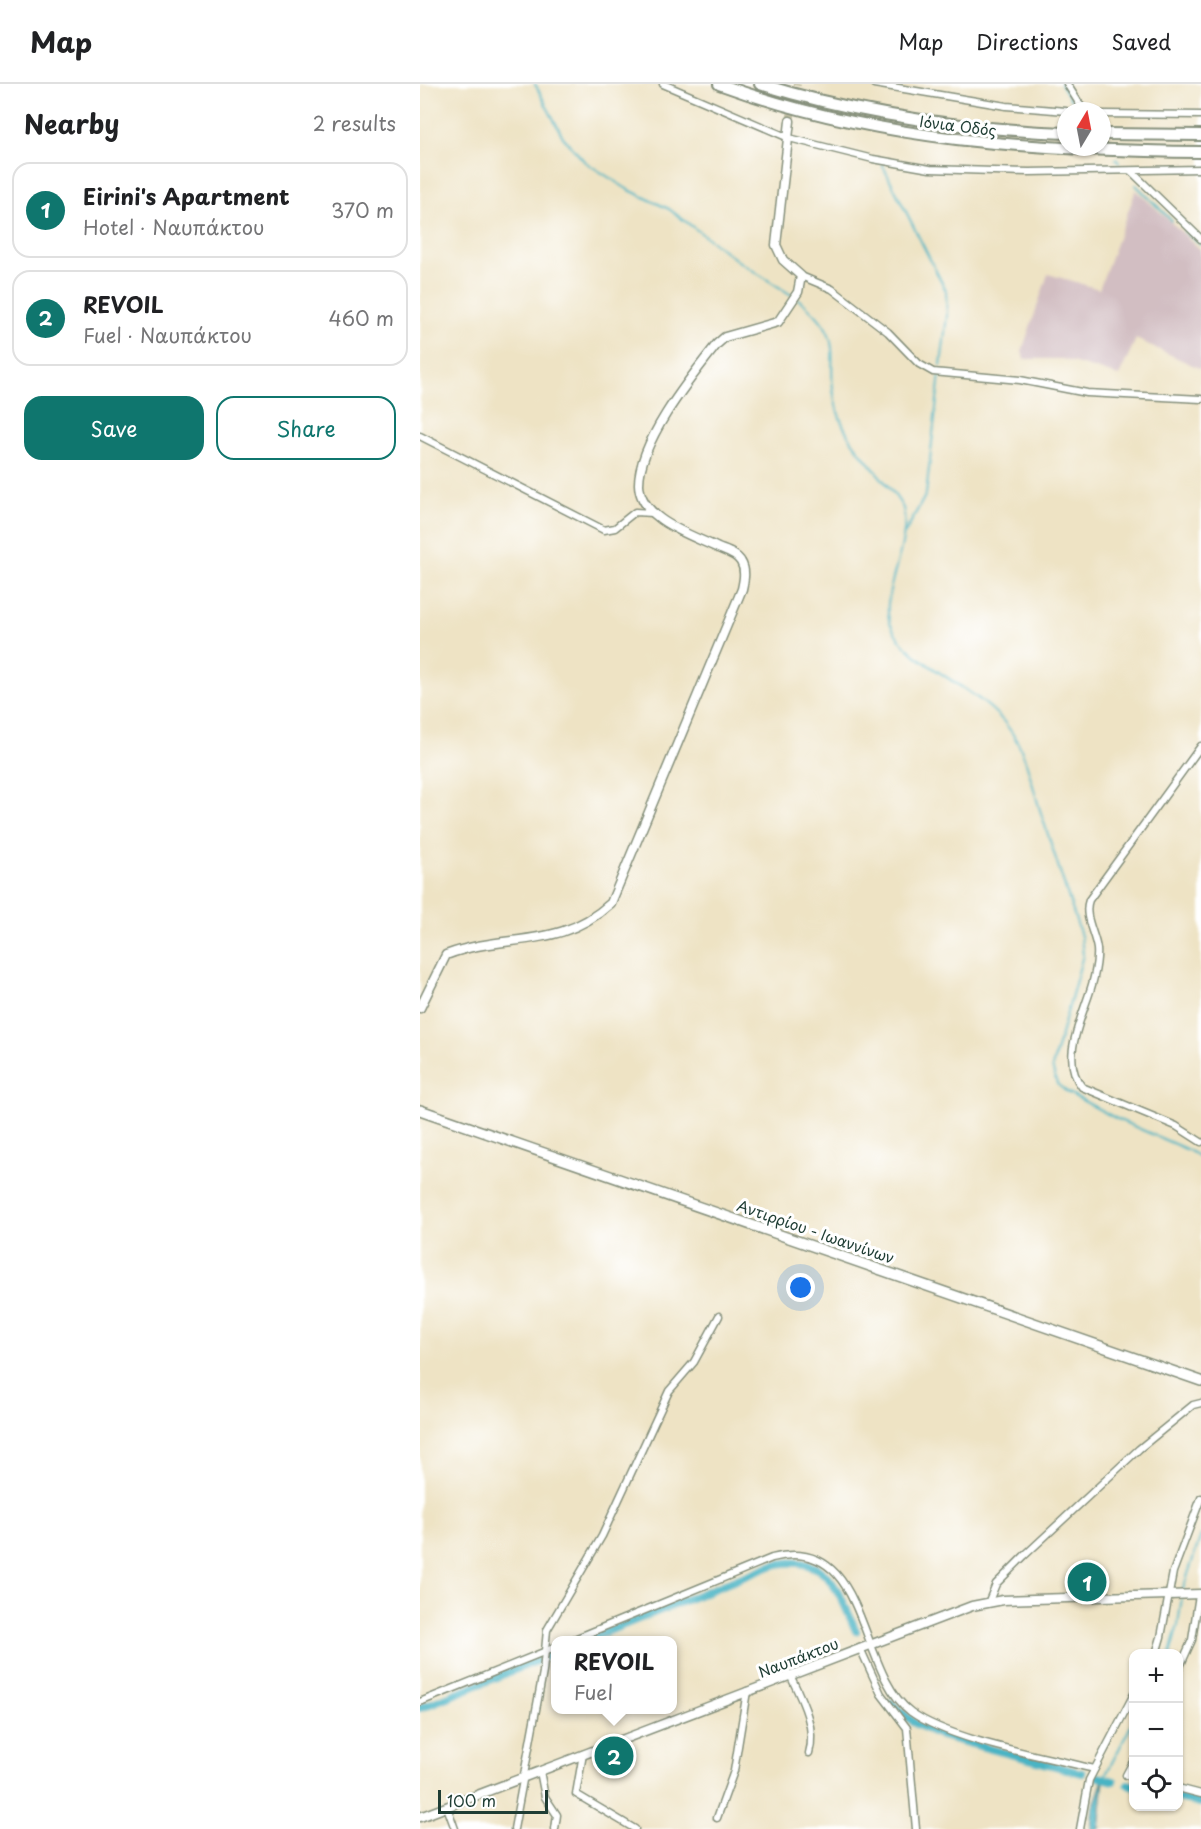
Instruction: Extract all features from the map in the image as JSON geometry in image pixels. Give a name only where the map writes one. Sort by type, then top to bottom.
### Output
[{"type":"highway","name":"Ιόνια Οδός","points":[[718,84],[802,111],[954,140],[1041,148],[1201,152]]},
{"type":"highway","name":"Ιόνια Οδός","points":[[760,84],[848,107],[932,123],[1057,132]]},
{"type":"highway","points":[[1111,134],[1201,135]]},
{"type":"main road","name":"Αντιρρίου - Ιωαννίνων","points":[[420,1110],[1201,1381]]},
{"type":"street","points":[[663,84],[789,138],[873,159],[930,169],[970,172],[1201,169]]},
{"type":"street","points":[[874,84],[1006,106],[1057,110]]},
{"type":"street","points":[[1066,84],[1078,102]]},
{"type":"street","points":[[1111,114],[1201,116]]},
{"type":"street","points":[[790,121],[776,245],[783,260],[801,276],[832,290],[888,332],[919,364],[933,372],[1020,380],[1088,393],[1201,399]]},
{"type":"street","points":[[1131,171],[1201,239]]},
{"type":"street","points":[[420,1008],[446,955],[570,931],[591,920],[611,903],[740,596],[744,579],[744,569],[736,556],[675,527],[653,513],[640,489],[640,478],[647,452],[672,408],[722,339],[778,322],[798,292],[801,276]]},
{"type":"street","points":[[420,436],[604,530],[615,528],[635,512],[653,513]]},
{"type":"street","points":[[1201,746],[1089,900],[1087,913],[1095,939],[1097,960],[1074,1045],[1071,1069],[1082,1087],[1176,1126],[1201,1142]]},
{"type":"street","points":[[514,1829],[548,1630],[608,1526],[669,1391],[694,1362],[719,1316]]},
{"type":"street","points":[[989,1601],[996,1584],[1024,1556],[1139,1449],[1193,1405],[1201,1402]]},
{"type":"street","points":[[1157,1649],[1180,1550],[1201,1498]]},
{"type":"street","points":[[584,1636],[772,1558],[786,1555],[820,1561],[838,1573],[847,1586],[895,1696],[914,1713],[934,1726],[1094,1769]]},
{"type":"street","points":[[1183,1661],[1192,1640],[1200,1594]]},
{"type":"street","name":"Ναυπάκτου","points":[[420,1817],[871,1643],[989,1601],[1200,1594]]},
{"type":"street","points":[[860,1648],[881,1694],[907,1728],[916,1829]]},
{"type":"street","points":[[420,1702],[551,1649]]},
{"type":"street","points":[[790,1675],[810,1729],[812,1742],[809,1753]]},
{"type":"street","points":[[717,1818],[734,1771],[747,1691]]},
{"type":"street","points":[[1080,1829],[1085,1795],[1094,1769],[1129,1703]]},
{"type":"street","points":[[583,1754],[576,1794],[635,1829]]},
{"type":"street","points":[[540,1771],[545,1797],[556,1813],[555,1829]]},
{"type":"street","points":[[1183,1789],[1201,1794]]},
{"type":"street","points":[[447,1807],[455,1829]]},
{"type":"shaded area","points":[[1136,190],[1201,250],[1201,369],[1136,339],[1119,376],[1062,359],[1024,359],[1022,351],[1048,274],[1099,289]]},
{"type":"water","points":[[1104,1778],[1099,1829],[1091,1829],[1093,1808]]},
{"type":"waterway","points":[[535,84],[563,137],[585,162],[627,189],[669,209],[738,261],[793,296]]},
{"type":"waterway","points":[[1061,84],[1071,100]]},
{"type":"waterway","points":[[1116,159],[1119,163]]},
{"type":"waterway","points":[[882,164],[946,291],[947,316],[941,365]]},
{"type":"waterway","points":[[1136,185],[1172,221]]},
{"type":"waterway","points":[[1184,231],[1201,245]]},
{"type":"waterway","points":[[798,299],[815,313],[825,326],[830,338],[833,391],[842,424],[903,508],[905,522],[903,537],[889,598],[890,623],[899,639],[912,652],[997,714],[1016,739],[1027,767],[1081,936],[1083,955],[1052,1067],[1057,1084],[1067,1092],[1117,1119],[1201,1158]]},
{"type":"waterway","points":[[905,533],[926,494],[940,374]]},
{"type":"waterway","points":[[1182,1592],[1201,1535]]},
{"type":"waterway","points":[[596,1636],[770,1566],[789,1563],[805,1564],[817,1569],[827,1577],[843,1601],[856,1631]]},
{"type":"waterway","points":[[1171,1649],[1182,1597]]},
{"type":"waterway","points":[[545,1657],[551,1654]]},
{"type":"waterway","points":[[420,1708],[536,1661]]},
{"type":"waterway","points":[[891,1703],[916,1724],[941,1736],[1082,1773]]},
{"type":"waterway","points":[[1104,1778],[1129,1730]]},
{"type":"waterway","points":[[1095,1776],[1114,1781]]},
{"type":"waterway","points":[[1183,1799],[1201,1803]]},
{"type":"tunnel","points":[[790,121],[797,84]]},
{"type":"place","name":"Eirini's Apartment","points":[[1087,1582]]},
{"type":"place","name":"REVOIL","points":[[614,1756]]}]
